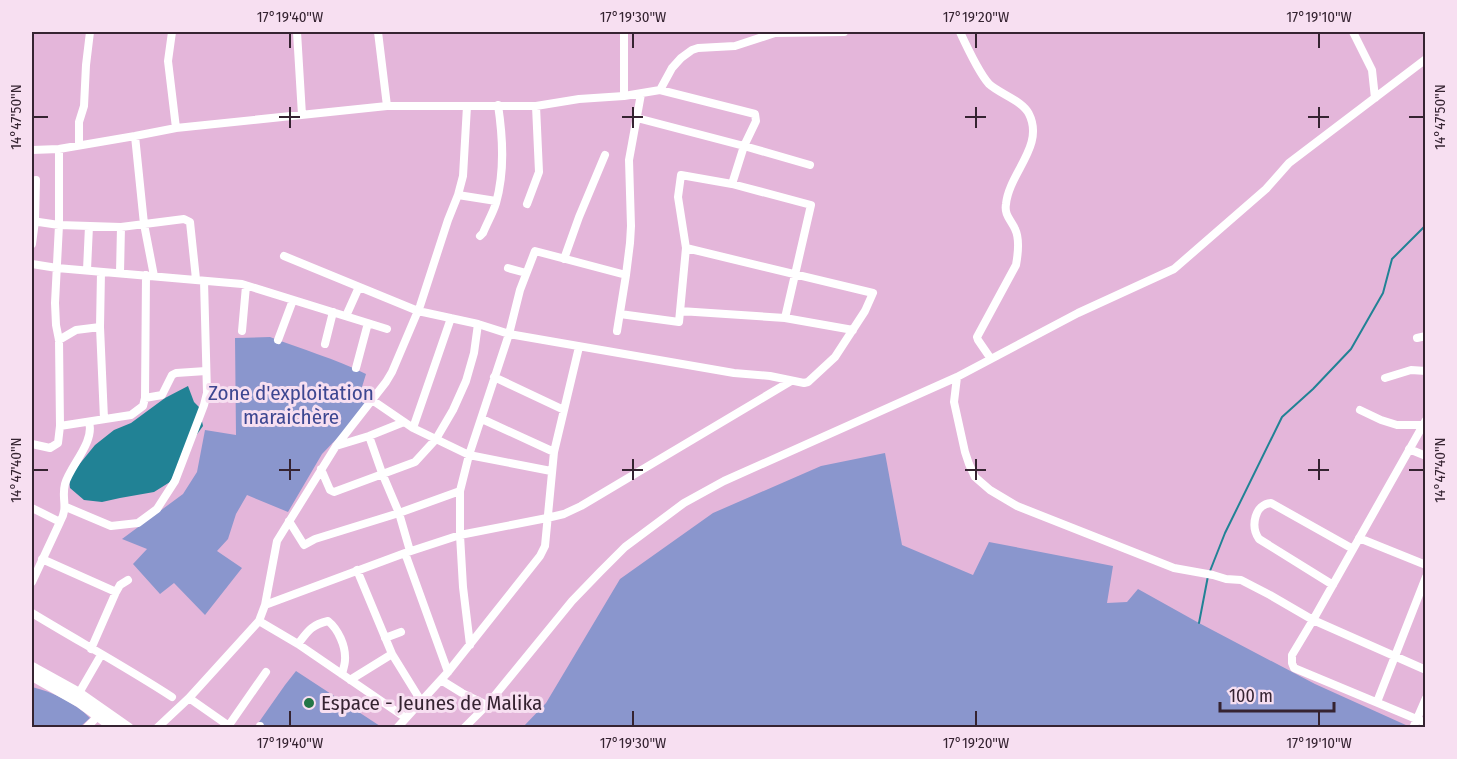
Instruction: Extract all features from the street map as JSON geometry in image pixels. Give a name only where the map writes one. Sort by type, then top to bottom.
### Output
[{"type":"main road","points":[[32,667],[79,693],[129,728]]},
{"type":"main road","points":[[32,676],[80,703],[114,728]]},
{"type":"street","points":[[79,145],[79,122],[84,106],[90,32]]},
{"type":"street","points":[[172,32],[168,61],[176,128]]},
{"type":"street","points":[[297,32],[302,115]]},
{"type":"street","points":[[378,32],[387,106]]},
{"type":"street","points":[[624,32],[624,96]]},
{"type":"street","points":[[660,90],[681,58],[698,48],[735,46],[775,33],[844,32]]},
{"type":"street","points":[[960,32],[987,82],[1027,110],[1032,123],[1032,140],[1026,158],[1005,203],[1006,214],[1017,231],[1016,265],[977,337],[991,359]]},
{"type":"street","points":[[1353,32],[1372,70],[1375,98]]},
{"type":"street","points":[[464,728],[486,705],[572,601],[600,572],[625,547],[684,503],[724,481],[957,377],[1078,313],[1174,269],[1266,189],[1289,163],[1425,59]]},
{"type":"street","points":[[32,150],[79,145],[176,128],[387,106],[536,106],[660,90],[755,114],[756,121],[744,146],[732,184]]},
{"type":"street","points":[[617,331],[631,226],[629,160],[641,94]]},
{"type":"street","points":[[480,236],[496,201],[503,151],[498,105]]},
{"type":"street","points":[[157,728],[189,698],[259,621],[265,605],[277,541],[336,446],[392,372],[418,311],[458,195],[463,176],[468,106]]},
{"type":"street","points":[[527,204],[539,171],[536,106]]},
{"type":"street","points":[[636,118],[810,165]]},
{"type":"street","points":[[60,426],[131,415],[143,406],[150,275],[135,136]]},
{"type":"street","points":[[32,444],[50,448],[58,443],[60,426],[59,340],[55,303],[59,225],[59,148]]},
{"type":"street","points":[[564,259],[605,155]]},
{"type":"street","points":[[620,314],[679,322],[686,248],[678,197],[681,175],[732,184],[811,204],[785,318]]},
{"type":"street","points":[[32,244],[36,180]]},
{"type":"street","points":[[458,195],[496,201]]},
{"type":"street","points":[[33,221],[59,225],[121,227],[184,219],[190,222],[200,280],[207,393],[175,481],[157,509],[138,523],[111,526],[66,507]]},
{"type":"street","points":[[87,270],[89,226]]},
{"type":"street","points":[[120,273],[121,227]]},
{"type":"street","points":[[284,256],[418,311],[478,324],[509,334],[791,381],[808,382],[835,357],[865,311],[873,293],[686,248]]},
{"type":"street","points":[[470,645],[463,587],[460,491],[469,455],[535,251],[626,275]]},
{"type":"street","points":[[32,264],[242,284],[387,329]]},
{"type":"street","points":[[508,268],[526,273]]},
{"type":"street","points":[[101,272],[100,327],[104,419]]},
{"type":"street","points":[[242,331],[246,286]]},
{"type":"street","points":[[346,316],[359,287]]},
{"type":"street","points":[[278,340],[293,300]]},
{"type":"street","points":[[680,311],[785,318],[853,330]]},
{"type":"street","points":[[325,344],[333,312]]},
{"type":"street","points":[[412,428],[451,318]]},
{"type":"street","points":[[356,368],[369,323]]},
{"type":"street","points":[[321,469],[330,490],[334,492],[415,462],[436,439],[453,410],[466,381],[478,324]]},
{"type":"street","points":[[59,340],[76,330],[100,327]]},
{"type":"street","points":[[397,728],[470,645],[540,556],[545,546],[554,452],[579,347]]},
{"type":"street","points":[[1385,378],[1411,370],[1425,371]]},
{"type":"street","points":[[145,398],[162,395],[172,375],[176,373],[206,372]]},
{"type":"street","points":[[494,377],[564,410]]},
{"type":"street","points":[[957,377],[954,402],[965,452],[975,477],[990,490],[1017,506],[1174,568],[1241,580],[1313,620],[1425,670]]},
{"type":"street","points":[[265,605],[407,552],[460,535],[564,514],[791,381]]},
{"type":"street","points":[[372,400],[412,428],[469,455],[551,471]]},
{"type":"street","points":[[1360,410],[1397,425],[1424,423]]},
{"type":"street","points":[[482,419],[554,452]]},
{"type":"street","points":[[32,582],[65,514],[66,507],[63,499],[65,484],[87,441],[89,422]]},
{"type":"street","points":[[336,446],[404,422]]},
{"type":"street","points":[[1424,423],[1292,655],[1292,663],[1294,668],[1377,702],[1419,723],[1425,698]]},
{"type":"street","points":[[369,436],[399,513],[407,552],[448,672]]},
{"type":"street","points":[[1409,449],[1425,456]]},
{"type":"street","points":[[289,521],[304,545],[324,536],[460,491]]},
{"type":"street","points":[[1333,585],[1259,539],[1255,529],[1255,518],[1260,507],[1271,503],[1353,549]]},
{"type":"street","points":[[32,508],[60,522]]},
{"type":"street","points":[[1359,538],[1425,565]]},
{"type":"street","points":[[42,559],[116,591]]},
{"type":"street","points":[[357,570],[392,654],[421,701]]},
{"type":"street","points":[[1377,702],[1425,577]]},
{"type":"street","points":[[91,649],[116,591],[128,580]]},
{"type":"street","points":[[32,613],[172,697]]},
{"type":"street","points":[[259,621],[298,644],[406,718]]},
{"type":"street","points":[[298,644],[310,628],[328,621],[334,626],[342,643],[345,659],[342,674]]},
{"type":"street","points":[[385,638],[401,632]]},
{"type":"street","points":[[350,680],[392,654]]},
{"type":"street","points":[[79,693],[101,655]]},
{"type":"street","points":[[189,698],[228,727],[266,672]]},
{"type":"street","points":[[441,680],[486,705]]},
{"type":"street","points":[[86,728],[98,716]]},
{"type":"green space","name":"Zone d'exploitation maraichère","points":[[270,337],[366,374],[362,387],[375,395],[322,454],[288,512],[247,495],[236,514],[228,539],[217,551],[242,568],[205,615],[174,583],[160,594],[133,564],[147,549],[122,539],[183,494],[197,472],[205,430],[236,435],[235,338]]},
{"type":"green space","points":[[885,453],[902,545],[973,575],[989,542],[1113,566],[1107,603],[1127,602],[1138,589],[1315,684],[1408,727],[523,727],[546,703],[620,579],[713,513],[821,466]]},
{"type":"green space","name":"Espace - Jeunes de Malika","points":[[296,671],[380,726],[379,728],[265,728],[259,722]]},
{"type":"green space","points":[[32,687],[63,699],[90,718],[80,727],[32,727]]},
{"type":"shaded area","points":[[188,386],[194,402],[199,407],[203,426],[190,444],[170,482],[154,492],[102,502],[84,500],[70,488],[69,477],[95,445],[114,430],[131,423],[165,398]]},
{"type":"waterway","points":[[1210,571],[1225,533],[1282,417],[1313,389],[1351,349],[1383,293],[1392,259],[1426,225]]},
{"type":"waterway","points":[[1199,623],[1208,576]]},
{"type":"place","name":"Espace - Jeunes de Malika","points":[[309,703]]}]
